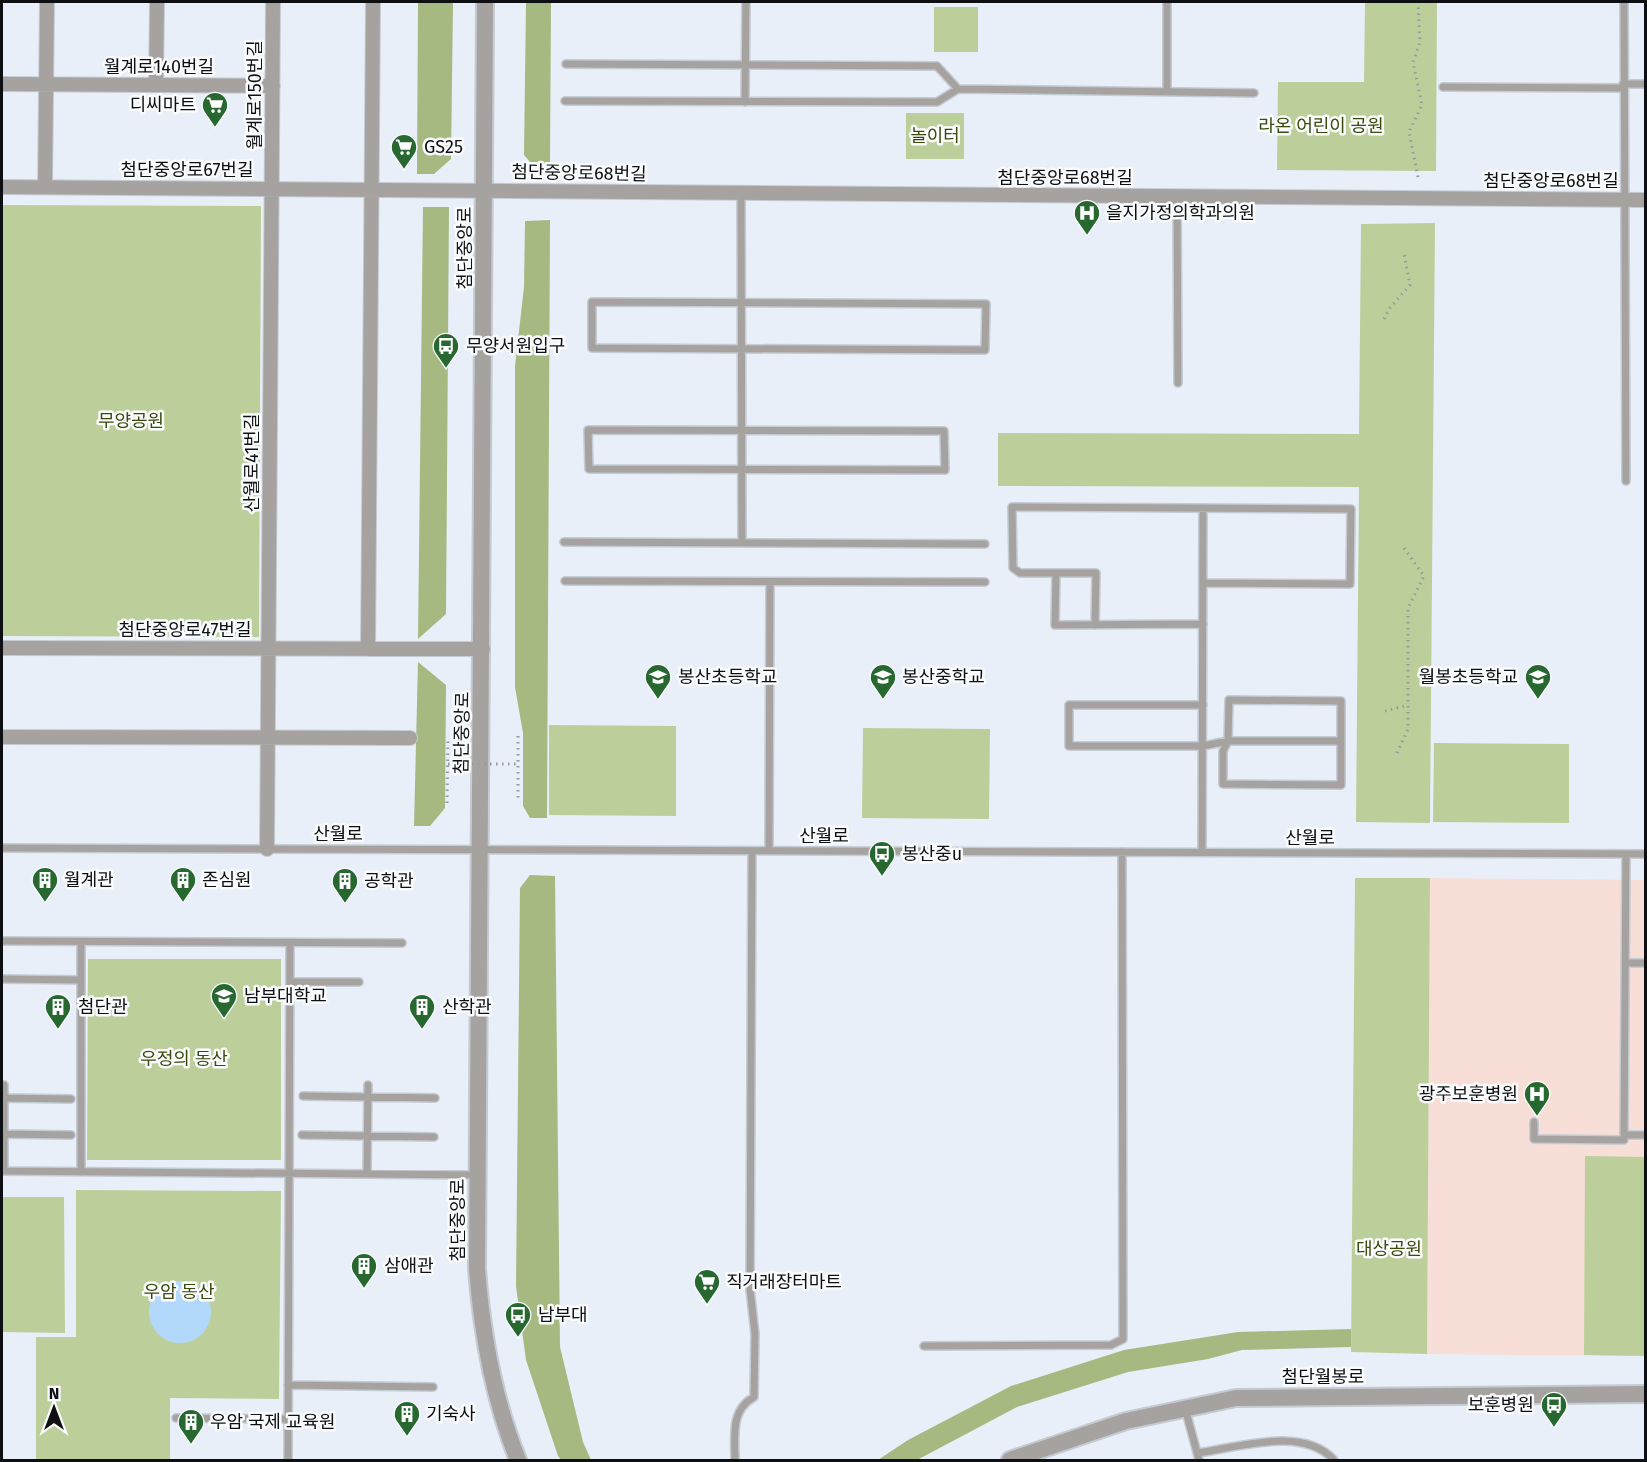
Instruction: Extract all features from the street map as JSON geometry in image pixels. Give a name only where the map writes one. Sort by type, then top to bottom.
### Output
[{"type":"street","points":[[45,187],[46,2]]},
{"type":"street","points":[[156,85],[157,2]]},
{"type":"street","name":"월계로150번길","points":[[272,188],[273,2]]},
{"type":"street","points":[[368,649],[373,2]]},
{"type":"street","name":"첨단중앙로","points":[[485,2],[483,649],[477,1269],[481,1318],[491,1376],[518,1461]]},
{"type":"street","name":"월계로140번길","points":[[2,84],[273,86]]},
{"type":"street","name":"첨단중앙로67번길","points":[[2,187],[484,190]]},
{"type":"street","name":"산월로41번길","points":[[267,849],[272,188]]},
{"type":"street","name":"첨단중앙로68번길","points":[[484,190],[1646,200]]},
{"type":"street","name":"첨단중앙로47번길","points":[[2,648],[483,649]]},
{"type":"street","points":[[2,737],[410,738]]},
{"type":"street","name":"첨단월봉로","points":[[1010,1461],[1125,1420],[1236,1398],[1646,1394]]},
{"type":"lane","points":[[745,102],[746,2]]},
{"type":"lane","points":[[1167,2],[1167,91]]},
{"type":"lane","points":[[1624,2],[1622,200],[1626,481]]},
{"type":"lane","points":[[566,64],[937,66],[958,89]]},
{"type":"lane","points":[[1443,87],[1646,84]]},
{"type":"lane","points":[[565,101],[937,102],[958,89],[1254,93]]},
{"type":"lane","points":[[741,193],[742,543]]},
{"type":"lane","points":[[1177,196],[1178,383]]},
{"type":"lane","points":[[592,302],[741,303],[986,304],[985,350],[592,348],[592,302]]},
{"type":"lane","points":[[588,430],[741,430],[944,431],[945,470],[589,469],[588,430]]},
{"type":"lane","points":[[1095,625],[1096,573],[1020,573],[1013,568],[1012,507],[1351,509],[1350,584],[1203,583]]},
{"type":"lane","points":[[1202,852],[1203,508]]},
{"type":"lane","points":[[564,542],[985,544]]},
{"type":"lane","points":[[1056,573],[1054,625],[1203,624]]},
{"type":"lane","points":[[565,581],[985,582]]},
{"type":"lane","points":[[769,851],[770,582]]},
{"type":"lane","points":[[1228,700],[1341,700],[1341,784],[1223,784],[1223,751],[1228,741],[1228,700]]},
{"type":"lane","points":[[1203,705],[1069,705],[1069,746],[1203,746],[1228,741],[1341,741]]},
{"type":"lane","name":"산월로","points":[[2,848],[1646,854]]},
{"type":"lane","points":[[735,1461],[737,1414],[741,1407],[754,1397],[755,1334],[750,1288],[752,851]]},
{"type":"lane","points":[[924,1346],[1111,1345],[1123,1339],[1122,852]]},
{"type":"lane","points":[[1534,1122],[1534,1139],[1624,1140],[1626,854]]},
{"type":"lane","points":[[2,941],[402,943]]},
{"type":"lane","points":[[81,942],[81,1172]]},
{"type":"lane","points":[[288,1461],[290,942]]},
{"type":"lane","points":[[1625,963],[1646,963]]},
{"type":"lane","points":[[2,979],[81,980]]},
{"type":"lane","points":[[290,982],[359,982]]},
{"type":"lane","points":[[367,1174],[368,1084]]},
{"type":"lane","points":[[4,1085],[3,1171],[478,1175]]},
{"type":"lane","points":[[303,1096],[435,1098]]},
{"type":"lane","points":[[3,1098],[71,1099]]},
{"type":"lane","points":[[3,1134],[71,1135]]},
{"type":"lane","points":[[302,1134],[434,1137]]},
{"type":"lane","points":[[1624,1135],[1646,1135]]},
{"type":"lane","points":[[288,1384],[433,1387]]},
{"type":"lane","points":[[1185,1408],[1199,1456],[1282,1440],[1323,1448],[1334,1461]]},
{"type":"lane","points":[[176,1418],[288,1419]]},
{"type":"path","points":[[1418,2],[1420,42],[1413,62],[1422,105],[1409,132],[1418,177]]},
{"type":"path","points":[[1384,319],[1389,309],[1410,285],[1404,254]]},
{"type":"path","points":[[1397,753],[1407,735],[1408,608],[1424,576],[1404,548]]},
{"type":"path","points":[[1385,711],[1408,705]]},
{"type":"path","points":[[518,736],[518,802]]},
{"type":"path","points":[[447,803],[448,737]]},
{"type":"path","points":[[448,764],[518,764]]},
{"type":"shaded area","name":"광주보훈병원","points":[[1430,878],[1645,880],[1645,1356],[1427,1354]]},
{"type":"green space","points":[[418,2],[453,2],[451,159],[434,174],[417,174]]},
{"type":"green space","points":[[526,2],[551,2],[550,163],[530,162],[524,155]]},
{"type":"green space","name":"라온 어린이 공원","points":[[1365,2],[1437,2],[1436,171],[1277,170],[1278,82],[1364,82]]},
{"type":"green space","points":[[934,7],[978,7],[978,52],[934,52]]},
{"type":"green space","name":"놀이터","points":[[906,113],[964,113],[964,159],[906,159]]},
{"type":"green space","name":"무양공원","points":[[2,205],[261,206],[259,637],[2,636]]},
{"type":"green space","points":[[423,207],[449,207],[446,614],[418,639]]},
{"type":"green space","points":[[550,220],[547,818],[530,818],[523,806],[523,733],[515,687],[515,366],[524,287],[525,221]]},
{"type":"green space","points":[[1435,223],[1430,823],[1356,822],[1359,487],[998,486],[998,433],[1359,434],[1361,224]]},
{"type":"green space","points":[[418,662],[446,685],[445,808],[430,826],[414,826]]},
{"type":"green space","points":[[549,725],[676,726],[676,816],[549,815]]},
{"type":"green space","points":[[863,728],[990,729],[989,819],[862,818]]},
{"type":"green space","points":[[1434,743],[1569,744],[1569,823],[1433,822]]},
{"type":"green space","points":[[530,875],[555,876],[560,1347],[583,1442],[591,1460],[561,1460],[558,1456],[526,1360],[516,1286],[520,888]]},
{"type":"green space","name":"대상공원","points":[[1355,878],[1430,878],[1427,1354],[1351,1352]]},
{"type":"green space","name":"우정의 동산","points":[[88,959],[281,959],[281,1160],[87,1160]]},
{"type":"green space","points":[[1585,1156],[1645,1157],[1645,1356],[1584,1355]]},
{"type":"green space","name":"우암 동산","points":[[76,1190],[281,1191],[279,1399],[170,1398],[170,1460],[36,1460],[36,1337],[76,1337]]},
{"type":"green space","points":[[2,1197],[64,1197],[65,1333],[2,1332]]},
{"type":"green space","points":[[1351,1329],[1351,1347],[1242,1350],[1208,1359],[1128,1372],[1017,1407],[917,1460],[878,1460],[908,1440],[1011,1386],[1124,1350],[1238,1332]]},
{"type":"water","points":[[174,1281],[186,1281],[202,1290],[209,1300],[211,1312],[209,1324],[202,1334],[186,1343],[174,1343],[163,1338],[154,1329],[149,1318],[149,1306],[154,1295],[163,1286]]},
{"type":"place","name":"디씨마트","points":[[215,128]]},
{"type":"place","name":"GS25","points":[[404,170]]},
{"type":"place","name":"을지가정의학과의원","points":[[1087,236]]},
{"type":"place","name":"무양서원입구","points":[[446,369]]},
{"type":"place","name":"봉산초등학교","points":[[658,700]]},
{"type":"place","name":"봉산중학교","points":[[883,700]]},
{"type":"place","name":"월봉초등학교","points":[[1538,700]]},
{"type":"place","name":"봉산중u","points":[[882,877]]},
{"type":"place","name":"월계관","points":[[45,903]]},
{"type":"place","name":"존심원","points":[[183,903]]},
{"type":"place","name":"공학관","points":[[345,904]]},
{"type":"place","name":"남부대학교","points":[[224,1019]]},
{"type":"place","name":"첨단관","points":[[58,1030]]},
{"type":"place","name":"산학관","points":[[422,1030]]},
{"type":"place","name":"광주보훈병원","points":[[1537,1117]]},
{"type":"place","name":"삼애관","points":[[364,1289]]},
{"type":"place","name":"직거래장터마트","points":[[707,1305]]},
{"type":"place","name":"남부대","points":[[518,1338]]},
{"type":"place","name":"보훈병원","points":[[1554,1428]]},
{"type":"place","name":"기숙사","points":[[407,1437]]},
{"type":"place","name":"우암 국제 교육원","points":[[191,1445]]}]
